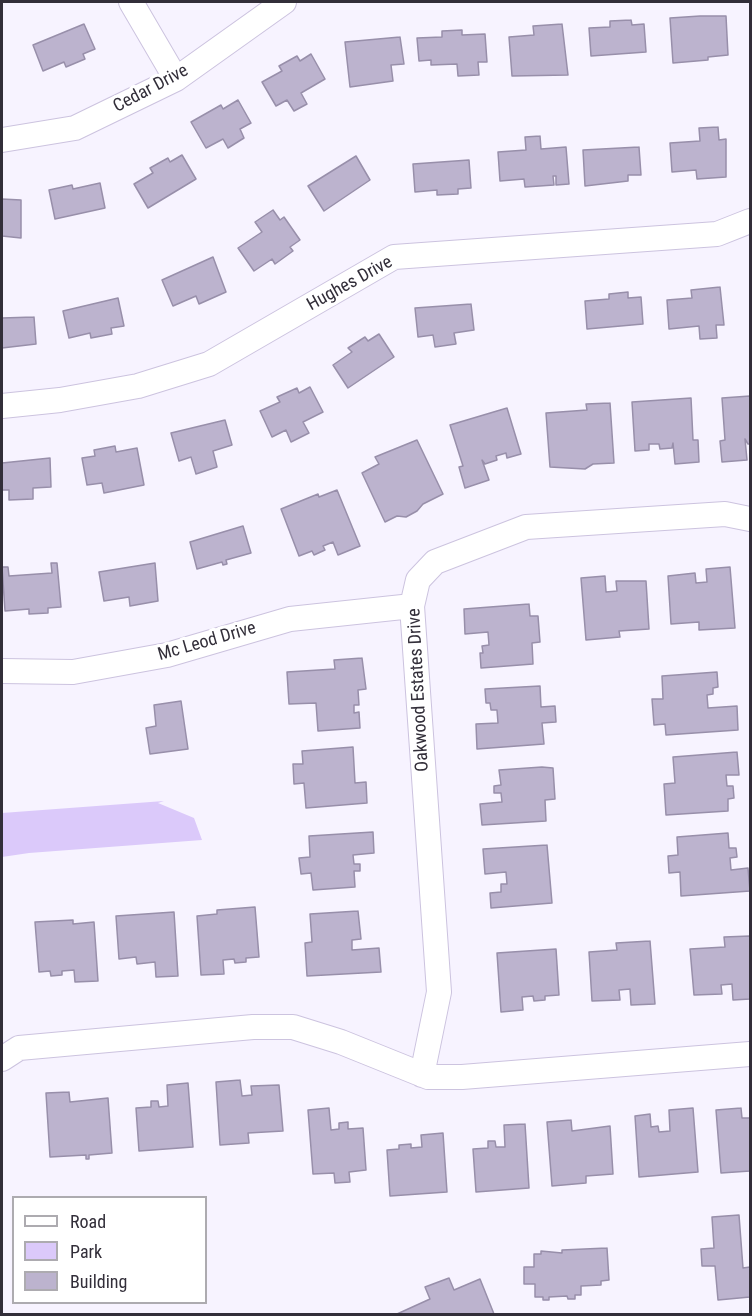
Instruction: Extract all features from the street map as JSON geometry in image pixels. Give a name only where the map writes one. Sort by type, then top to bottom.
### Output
[{"type":"street","points":[[131,2],[176,80]]},
{"type":"street","name":"Cedar Drive","points":[[2,140],[75,128],[176,80],[284,2]]},
{"type":"street","name":"Hughes Drive","points":[[2,406],[60,400],[138,386],[210,364],[394,257],[717,234],[750,221]]},
{"type":"street","name":"Oakwood Estates Drive","points":[[422,1075],[439,992],[412,606],[418,580],[435,562],[526,527],[725,514],[750,519]]},
{"type":"street","name":"Mc Leod Drive","points":[[2,671],[73,672],[167,655],[290,619],[412,606]]},
{"type":"street","points":[[2,1059],[19,1048],[253,1027],[293,1027],[341,1042],[428,1077],[462,1077],[750,1054]]},
{"type":"green space","points":[[164,801],[158,803],[194,818],[202,840],[2,857],[2,813]]},
{"type":"building","points":[[726,16],[728,55],[708,57],[708,60],[673,63],[670,18]]},
{"type":"building","points":[[631,20],[632,25],[644,24],[646,52],[591,56],[589,28],[610,27],[610,21]]},
{"type":"building","points":[[84,24],[95,49],[83,54],[85,59],[66,67],[64,62],[43,71],[33,45]]},
{"type":"building","points":[[562,24],[568,75],[512,76],[509,37],[534,35],[533,26]]},
{"type":"building","points":[[462,30],[462,35],[485,34],[487,62],[478,62],[479,75],[458,76],[457,64],[431,65],[431,60],[419,61],[417,38],[442,37],[442,31]]},
{"type":"building","points":[[400,37],[404,64],[391,65],[393,81],[350,87],[345,42]]},
{"type":"building","points":[[311,54],[325,79],[301,93],[307,104],[294,111],[287,100],[276,106],[262,82],[282,71],[279,66],[297,56],[300,61]]},
{"type":"building","points":[[238,100],[251,123],[240,129],[244,138],[228,148],[223,139],[206,148],[191,122],[221,105],[223,109]]},
{"type":"building","points":[[718,127],[719,140],[726,139],[726,177],[697,179],[696,170],[672,172],[670,143],[700,141],[699,128]]},
{"type":"building","points":[[540,136],[541,149],[566,147],[569,184],[556,185],[556,176],[553,176],[554,185],[525,187],[524,179],[500,181],[498,152],[526,150],[525,137]]},
{"type":"building","points":[[639,147],[641,175],[628,175],[628,181],[585,186],[583,150]]},
{"type":"building","points":[[182,155],[196,179],[148,208],[134,184],[153,173],[150,168],[168,158],[170,162]]},
{"type":"building","points":[[356,156],[370,180],[324,211],[308,186]]},
{"type":"building","points":[[469,160],[471,188],[458,189],[458,194],[437,195],[437,190],[415,192],[413,164]]},
{"type":"building","points":[[100,183],[105,208],[55,219],[49,190],[72,185],[73,189]]},
{"type":"building","points":[[2,199],[21,200],[21,238],[2,236]]},
{"type":"building","points":[[273,210],[280,220],[284,217],[300,240],[290,247],[293,251],[275,264],[272,259],[254,271],[238,248],[262,232],[255,222]]},
{"type":"building","points":[[213,257],[226,292],[199,304],[196,296],[173,306],[162,280]]},
{"type":"building","points":[[720,287],[724,325],[716,325],[717,338],[700,339],[699,326],[669,329],[667,300],[692,298],[691,290]]},
{"type":"building","points":[[628,292],[628,298],[641,297],[643,324],[587,329],[585,301],[609,299],[609,294]]},
{"type":"building","points":[[118,298],[124,326],[111,328],[112,334],[91,338],[90,333],[69,338],[63,311]]},
{"type":"building","points":[[471,304],[474,330],[454,333],[456,344],[435,347],[433,335],[418,337],[415,308]]},
{"type":"building","points":[[34,317],[36,344],[2,348],[2,318]]},
{"type":"building","points":[[379,334],[394,357],[348,388],[333,365],[352,352],[348,348],[365,337],[368,341]]},
{"type":"building","points":[[310,387],[323,412],[303,422],[309,433],[291,442],[286,430],[272,437],[260,411],[280,402],[277,397],[297,388],[299,393]]},
{"type":"building","points":[[750,396],[750,444],[745,439],[747,460],[722,462],[720,441],[725,440],[722,398]]},
{"type":"building","points":[[691,398],[693,440],[698,440],[699,462],[675,464],[673,443],[672,448],[660,449],[659,444],[649,444],[649,450],[635,451],[632,402]]},
{"type":"building","points":[[610,403],[614,463],[593,464],[585,469],[550,467],[546,413],[587,410],[586,404]]},
{"type":"building","points":[[507,408],[521,454],[507,458],[506,453],[496,456],[497,460],[485,464],[482,460],[489,480],[465,488],[459,467],[463,466],[450,425]]},
{"type":"building","points":[[225,420],[232,445],[213,451],[217,467],[196,474],[191,457],[179,461],[171,433]]},
{"type":"building","points":[[417,440],[443,494],[423,504],[417,511],[406,517],[397,516],[385,522],[362,473],[379,464],[375,457]]},
{"type":"building","points":[[115,446],[116,452],[137,448],[144,485],[104,493],[102,483],[87,485],[82,458],[95,456],[94,450]]},
{"type":"building","points":[[50,458],[51,487],[33,488],[33,499],[9,500],[9,490],[2,490],[2,463]]},
{"type":"building","points":[[337,490],[360,546],[338,555],[333,542],[323,546],[325,550],[314,555],[312,551],[299,556],[281,509],[318,494],[319,497]]},
{"type":"building","points":[[243,526],[251,553],[226,560],[227,564],[223,565],[222,562],[197,569],[190,542]]},
{"type":"building","points":[[51,563],[57,563],[61,607],[48,608],[48,613],[29,614],[29,609],[5,611],[2,567],[8,567],[9,576],[52,573]]},
{"type":"building","points":[[155,563],[158,601],[130,606],[129,597],[104,601],[99,572]]},
{"type":"building","points":[[730,567],[735,628],[699,630],[699,622],[671,624],[668,576],[695,573],[696,583],[707,582],[706,569]]},
{"type":"building","points":[[605,576],[606,592],[617,591],[616,581],[646,581],[649,629],[619,631],[620,637],[586,640],[581,578]]},
{"type":"building","points":[[529,604],[530,616],[538,616],[540,642],[532,643],[533,664],[481,668],[480,653],[483,653],[482,646],[489,645],[488,632],[465,634],[464,609]]},
{"type":"building","points":[[362,658],[366,689],[358,690],[359,705],[354,705],[354,713],[359,712],[360,728],[318,731],[316,703],[289,704],[287,672],[335,669],[334,660]]},
{"type":"building","points":[[717,672],[718,687],[713,688],[713,694],[707,695],[708,708],[737,706],[738,730],[666,735],[665,724],[654,725],[652,699],[663,699],[662,676]]},
{"type":"building","points":[[540,686],[541,707],[555,706],[556,722],[542,723],[544,744],[477,749],[476,724],[498,723],[497,710],[491,710],[490,703],[486,703],[485,689]]},
{"type":"building","points":[[181,701],[188,749],[150,754],[146,728],[156,726],[154,705]]},
{"type":"building","points":[[353,747],[355,783],[366,782],[367,803],[306,808],[304,783],[294,784],[293,764],[303,764],[302,751]]},
{"type":"building","points":[[737,752],[739,775],[726,775],[727,786],[733,786],[734,798],[728,799],[728,811],[666,815],[664,784],[675,783],[673,757]]},
{"type":"building","points":[[553,768],[555,799],[545,800],[546,821],[482,825],[480,804],[502,802],[501,793],[494,793],[494,786],[501,785],[499,770]]},
{"type":"building","points":[[373,832],[374,853],[353,855],[354,864],[360,864],[360,871],[354,871],[355,887],[313,890],[311,873],[301,874],[299,858],[310,857],[309,836]]},
{"type":"building","points":[[728,833],[729,848],[736,848],[737,857],[730,858],[731,870],[748,868],[750,891],[681,896],[680,872],[669,873],[668,856],[678,855],[677,837]]},
{"type":"building","points":[[547,845],[552,903],[491,908],[490,893],[501,892],[501,884],[507,884],[506,872],[485,874],[483,849]]},
{"type":"building","points":[[255,907],[259,957],[246,958],[246,962],[235,963],[234,959],[223,960],[224,974],[201,975],[197,916],[217,914],[217,910]]},
{"type":"building","points":[[358,911],[361,939],[352,940],[352,950],[379,948],[381,972],[307,976],[305,943],[312,942],[310,914]]},
{"type":"building","points":[[174,912],[178,976],[156,977],[155,962],[137,964],[136,957],[119,959],[116,916]]},
{"type":"building","points":[[73,920],[73,924],[94,922],[98,981],[75,982],[74,970],[62,971],[62,975],[51,976],[50,971],[39,972],[35,922]]},
{"type":"building","points":[[750,936],[750,999],[733,1000],[732,984],[721,985],[722,994],[694,995],[690,949],[725,947],[724,937]]},
{"type":"building","points":[[650,941],[655,1004],[631,1005],[630,989],[619,990],[620,1000],[592,1001],[589,952],[617,950],[616,943]]},
{"type":"building","points":[[556,949],[559,995],[545,996],[545,1000],[534,1001],[533,996],[522,997],[523,1010],[501,1012],[497,953]]},
{"type":"building","points":[[240,1080],[242,1096],[252,1095],[251,1086],[279,1085],[283,1131],[248,1133],[249,1143],[220,1145],[216,1082]]},
{"type":"building","points":[[188,1083],[193,1147],[139,1151],[136,1108],[151,1107],[151,1101],[158,1101],[159,1107],[168,1106],[167,1085]]},
{"type":"building","points":[[69,1092],[70,1102],[108,1098],[112,1153],[89,1155],[89,1159],[86,1159],[86,1155],[50,1157],[46,1093]]},
{"type":"building","points":[[329,1108],[331,1130],[339,1129],[339,1123],[348,1122],[348,1129],[363,1128],[366,1170],[349,1172],[350,1182],[335,1183],[334,1173],[313,1174],[308,1110]]},
{"type":"building","points":[[693,1108],[698,1172],[639,1177],[635,1116],[650,1114],[651,1127],[658,1126],[659,1132],[670,1131],[669,1110]]},
{"type":"building","points":[[741,1108],[742,1118],[750,1118],[750,1171],[721,1173],[716,1110]]},
{"type":"building","points":[[571,1120],[572,1131],[610,1126],[613,1174],[586,1176],[586,1183],[552,1186],[547,1122]]},
{"type":"building","points":[[525,1124],[529,1188],[476,1192],[473,1149],[488,1148],[488,1141],[495,1141],[496,1147],[505,1147],[504,1125]]},
{"type":"building","points":[[443,1133],[447,1192],[390,1196],[387,1150],[399,1149],[399,1145],[411,1144],[411,1148],[422,1147],[421,1135]]},
{"type":"building","points":[[739,1215],[743,1268],[750,1267],[750,1297],[718,1300],[715,1266],[702,1266],[701,1249],[714,1248],[712,1217]]},
{"type":"building","points":[[607,1248],[609,1280],[601,1281],[601,1285],[581,1286],[581,1295],[575,1295],[575,1299],[568,1299],[567,1296],[549,1297],[549,1300],[543,1300],[543,1297],[535,1297],[535,1284],[524,1284],[524,1267],[534,1267],[534,1254],[541,1254],[541,1251],[562,1253],[562,1250]]},
{"type":"building","points":[[449,1278],[454,1290],[480,1279],[494,1314],[397,1314],[430,1299],[425,1287]]}]
